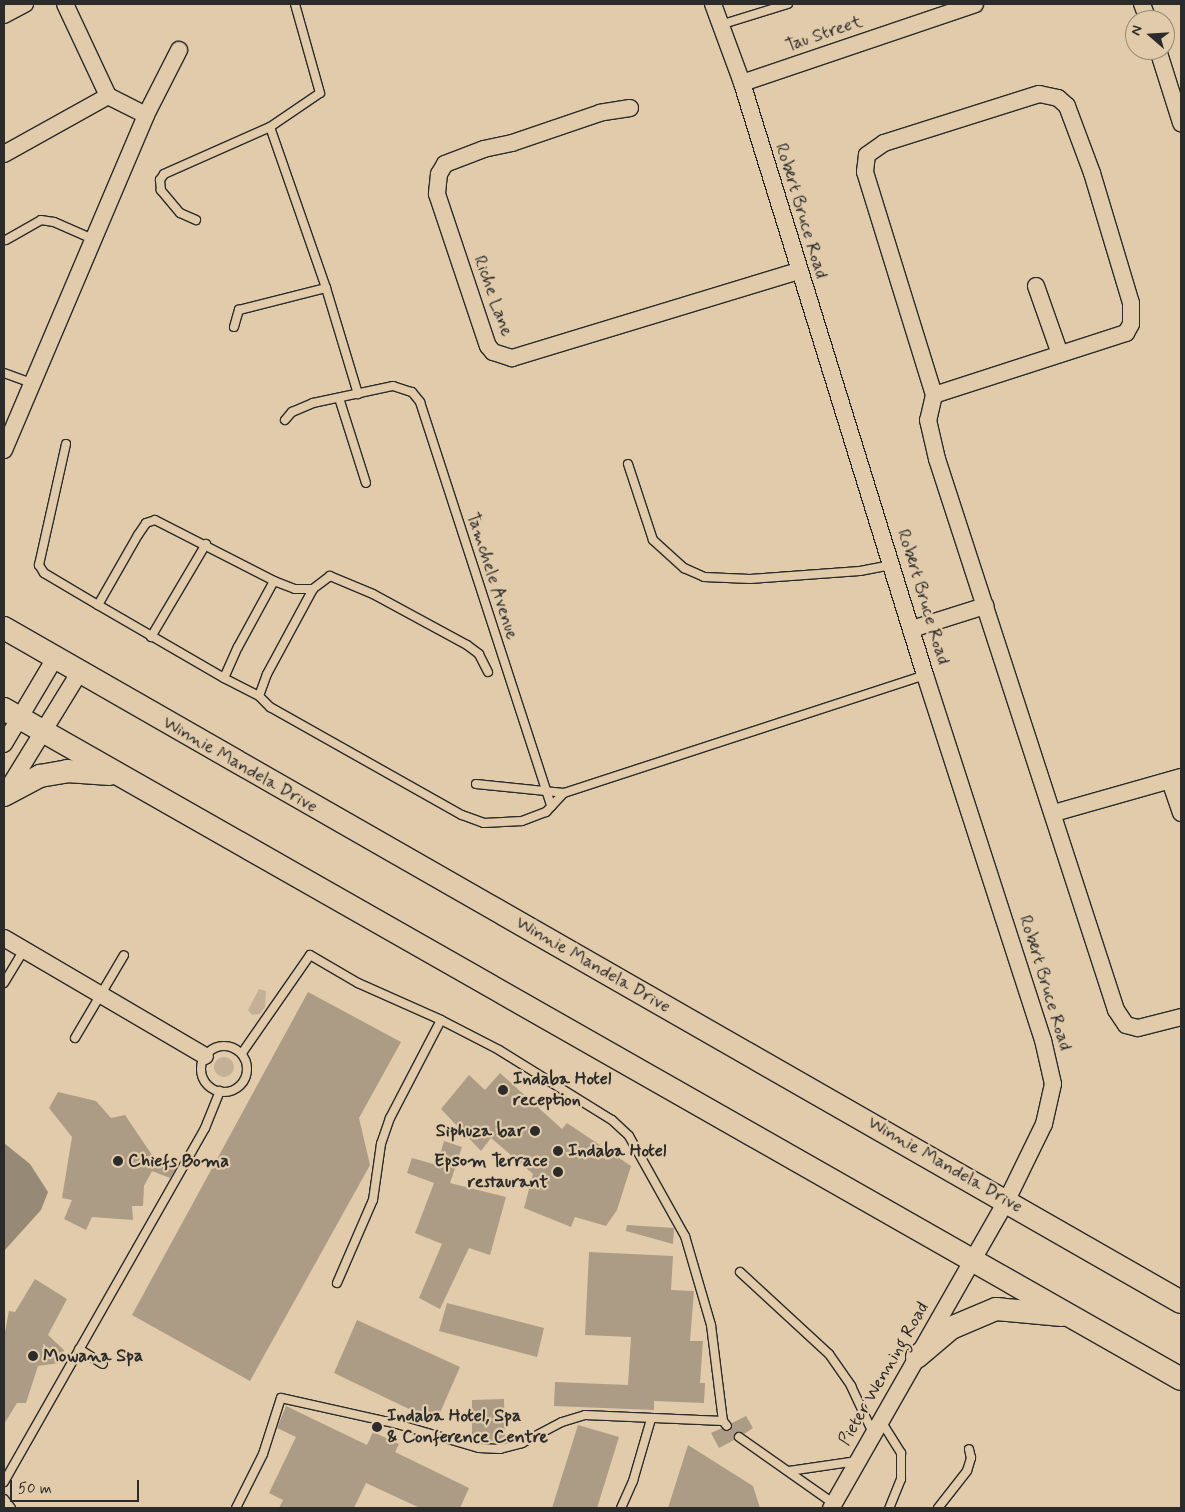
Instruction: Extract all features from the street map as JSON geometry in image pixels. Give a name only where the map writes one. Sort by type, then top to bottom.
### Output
[{"type":"main road","name":"Winnie Mandela Drive","points":[[4,628],[79,673],[1007,1200],[1181,1302]]},
{"type":"main road","points":[[12,713],[116,774],[1181,1379]]},
{"type":"main road","points":[[4,795],[40,776],[67,771],[116,774]]},
{"type":"main road","points":[[917,1358],[951,1328],[996,1309],[1070,1316]]},
{"type":"street","points":[[4,15],[25,4]]},
{"type":"street","points":[[65,4],[108,96],[146,115]]},
{"type":"street","name":"Robert Bruce Road","points":[[713,4],[742,83],[798,271],[892,565],[925,675],[1044,1040],[1053,1084],[1044,1124],[1007,1200],[974,1260]]},
{"type":"street","name":"Tau Street","points":[[742,83],[975,4]]},
{"type":"street","points":[[4,450],[146,115],[179,50]]},
{"type":"street","points":[[1161,60],[1181,123]]},
{"type":"street","points":[[934,395],[1126,333],[1133,313],[1092,173],[1067,106],[1058,98],[1039,94],[884,142],[867,155],[864,172],[934,395],[928,420],[985,606],[1122,1020],[1132,1027],[1144,1028],[1181,1017]]},
{"type":"street","points":[[4,154],[108,96]]},
{"type":"street","name":"Riche Lane","points":[[630,108],[600,113],[512,143],[484,149],[445,164],[439,174],[437,194],[488,346],[493,352],[512,358],[798,271]]},
{"type":"street","points":[[1036,286],[1060,354]]},
{"type":"street","points":[[912,630],[985,606]]},
{"type":"street","points":[[4,744],[12,713],[55,658]]},
{"type":"street","points":[[4,795],[41,731],[79,673]]},
{"type":"street","points":[[1054,813],[1176,779],[1181,813]]},
{"type":"street","points":[[4,938],[205,1056]]},
{"type":"street","name":"Pieter Wenning Road","points":[[832,1506],[974,1260]]},
{"type":"lane","points":[[196,220],[185,216],[172,206],[161,190],[161,177],[270,126],[320,93],[295,4]]},
{"type":"lane","points":[[720,25],[788,4]]},
{"type":"lane","points":[[270,126],[326,288],[358,394],[313,403],[292,412],[285,420]]},
{"type":"lane","points":[[6,240],[41,220],[54,222],[93,239]]},
{"type":"lane","points":[[234,327],[240,310],[326,288]]},
{"type":"lane","points":[[4,373],[32,383]]},
{"type":"lane","name":"Tamchele Avenue","points":[[358,394],[393,386],[412,392],[420,402],[552,806]]},
{"type":"lane","points":[[339,398],[366,482]]},
{"type":"lane","points":[[66,444],[39,565],[44,573],[151,637],[259,696],[276,710],[462,815],[484,823],[510,823],[546,812],[564,793]]},
{"type":"lane","points":[[628,464],[653,540],[684,568],[704,578],[750,579],[860,571],[892,565]]},
{"type":"lane","points":[[98,605],[146,523],[155,520],[206,544],[274,581],[295,589],[313,588]]},
{"type":"lane","points":[[151,637],[206,544]]},
{"type":"lane","points":[[259,696],[267,674],[313,588],[330,576],[373,594],[467,645],[479,654],[488,672]]},
{"type":"lane","points":[[224,678],[274,581]]},
{"type":"lane","points":[[476,784],[564,793],[925,675]]},
{"type":"lane","points":[[4,983],[24,950]]},
{"type":"lane","points":[[75,1038],[124,955]]},
{"type":"lane","points":[[236,1508],[263,1454],[281,1398],[397,1424],[479,1448],[500,1448],[522,1443],[562,1422],[585,1416],[725,1423],[711,1325],[685,1236],[629,1136],[594,1109],[499,1050],[441,1020],[358,983],[310,956],[242,1054]]},
{"type":"lane","points":[[337,1283],[373,1200],[381,1144],[390,1118],[441,1020]]},
{"type":"lane","points":[[223,1045],[242,1054],[247,1066],[244,1080],[234,1089],[220,1092],[213,1089],[203,1078],[201,1070],[205,1056],[223,1045]]},
{"type":"lane","points":[[4,1482],[205,1128],[220,1092]]},
{"type":"lane","points":[[740,1272],[770,1297],[829,1354],[877,1427],[901,1453],[901,1479],[889,1508]]},
{"type":"lane","points":[[79,1349],[103,1364]]},
{"type":"lane","points":[[621,1508],[633,1481],[651,1418]]},
{"type":"lane","points":[[739,1437],[789,1471],[832,1506]]},
{"type":"lane","points":[[938,1508],[967,1471],[971,1458],[969,1449]]},
{"type":"lane","points":[[789,1471],[857,1461]]},
{"type":"lane","points":[[4,1499],[11,1508]]},
{"type":"shaded area","points":[[259,989],[266,991],[265,1007],[260,1014],[252,1015],[248,1010]]},
{"type":"shaded area","points":[[224,1057],[231,1060],[234,1067],[231,1074],[224,1077],[217,1074],[214,1067],[217,1060]]},
{"type":"shaded area","points":[[4,1143],[30,1164],[48,1192],[41,1210],[4,1251]]},
{"type":"building","points":[[308,992],[401,1042],[359,1118],[370,1165],[250,1381],[132,1315]]},
{"type":"building","name":"Indaba Hotel","points":[[500,1073],[562,1129],[567,1123],[631,1166],[617,1210],[606,1226],[575,1217],[571,1227],[524,1208],[533,1174],[491,1138],[481,1151],[441,1109],[469,1075],[485,1090]]},
{"type":"building","name":"Chiefs Boma","points":[[58,1092],[96,1101],[111,1118],[125,1115],[154,1158],[176,1168],[170,1178],[152,1171],[144,1186],[143,1206],[132,1206],[133,1220],[92,1217],[86,1230],[64,1219],[72,1200],[62,1198],[72,1137],[49,1108]]},
{"type":"building","points":[[444,1141],[462,1147],[450,1183],[506,1197],[490,1255],[469,1248],[440,1309],[419,1298],[442,1244],[415,1233],[434,1183],[407,1173],[412,1158],[437,1165]]},
{"type":"building","points":[[627,1225],[674,1228],[673,1244],[626,1231]]},
{"type":"building","points":[[589,1252],[673,1256],[671,1290],[694,1291],[690,1341],[703,1341],[700,1383],[705,1383],[704,1403],[654,1401],[654,1410],[554,1406],[555,1382],[628,1385],[631,1337],[585,1335]]},
{"type":"building","name":"Mowana Spa","points":[[35,1279],[67,1299],[48,1335],[64,1350],[59,1363],[38,1366],[26,1403],[17,1403],[4,1424],[4,1337],[9,1311],[15,1312]]},
{"type":"building","points":[[447,1303],[544,1328],[537,1357],[439,1331]]},
{"type":"building","points":[[357,1320],[460,1367],[436,1422],[334,1373]]},
{"type":"building","points":[[504,1399],[505,1441],[472,1440],[472,1400]]},
{"type":"building","points":[[286,1406],[367,1445],[373,1432],[399,1444],[395,1452],[469,1488],[460,1508],[420,1508],[366,1483],[354,1508],[279,1508],[283,1500],[269,1493],[296,1437],[277,1428]]},
{"type":"building","points":[[746,1416],[753,1428],[744,1434],[736,1432],[734,1440],[719,1448],[711,1433],[722,1428],[730,1431],[732,1423]]},
{"type":"building","points":[[578,1425],[619,1437],[597,1508],[552,1508]]},
{"type":"building","points":[[688,1445],[753,1486],[760,1508],[668,1508]]},
{"type":"place","name":"Indaba Hotel reception","points":[[503,1090]]},
{"type":"place","name":"Siphuza bar","points":[[535,1131]]},
{"type":"place","name":"Indaba Hotel","points":[[558,1151]]},
{"type":"place","name":"Chiefs Boma","points":[[118,1161]]},
{"type":"place","name":"Epsom Terrace restaurant","points":[[558,1172]]},
{"type":"place","name":"Mowana Spa","points":[[33,1356]]},
{"type":"place","name":"Indaba Hotel, Spa & Conference Centre","points":[[377,1427]]}]
